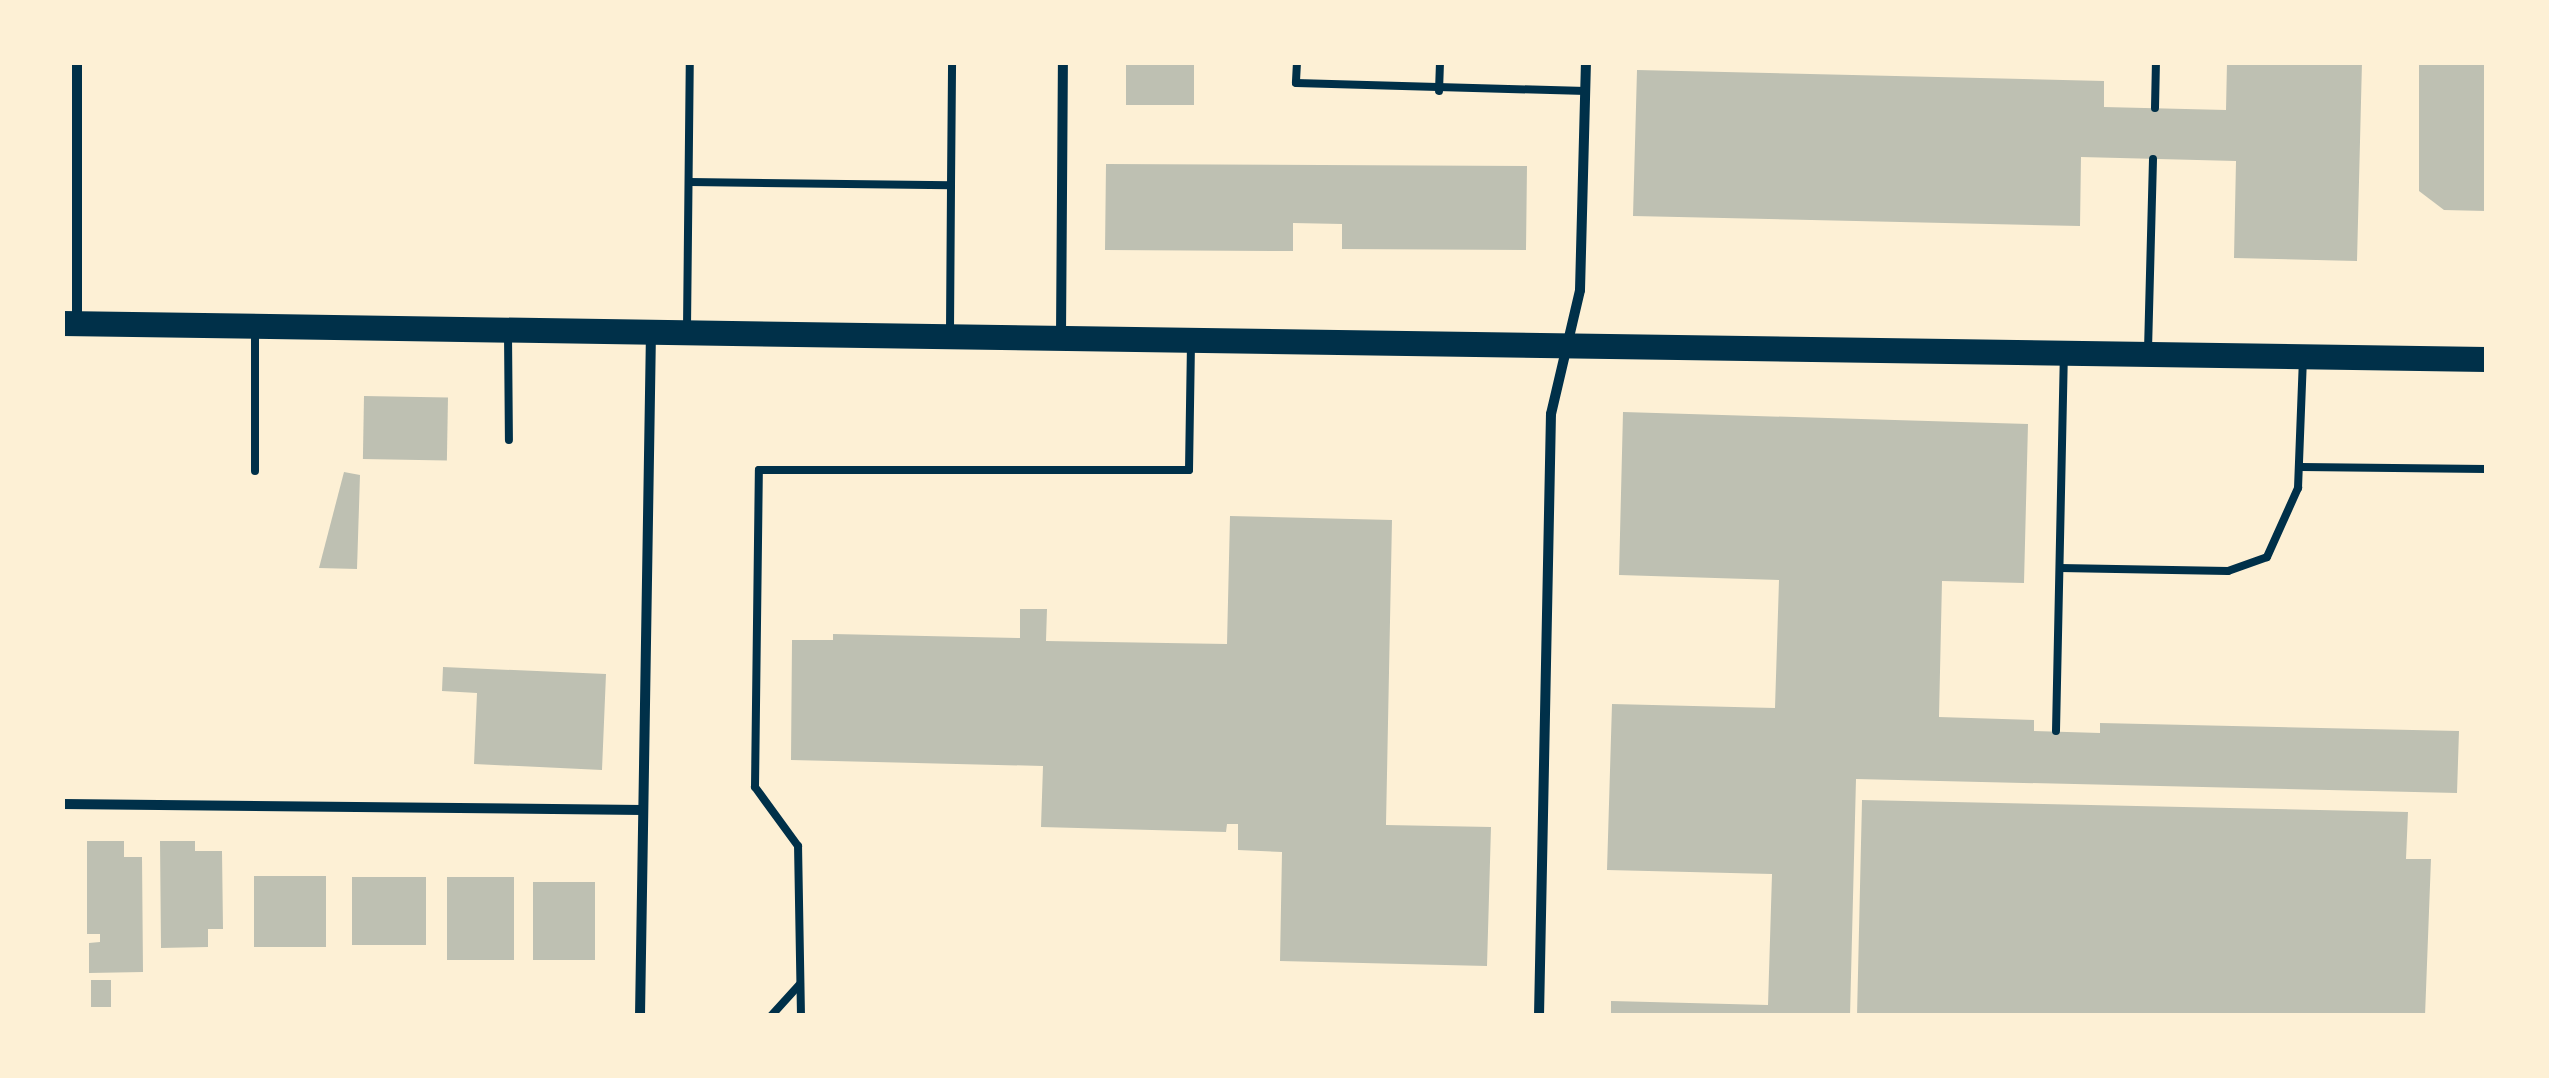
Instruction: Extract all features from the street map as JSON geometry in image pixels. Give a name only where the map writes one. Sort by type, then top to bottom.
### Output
[{"type":"main road","points":[[70,323],[2486,359]]},
{"type":"street","points":[[70,323],[77,62]]},
{"type":"street","points":[[1061,337],[1063,62]]},
{"type":"street","points":[[1539,1016],[1551,414],[1580,290],[1586,62]]},
{"type":"street","points":[[640,1016],[650,331]]},
{"type":"street","points":[[62,804],[643,810]]},
{"type":"lane","points":[[687,332],[690,62]]},
{"type":"lane","points":[[950,334],[952,62]]},
{"type":"lane","points":[[1297,62],[1296,83],[1439,91],[1586,91]]},
{"type":"lane","points":[[1439,91],[1440,62]]},
{"type":"lane","points":[[2155,108],[2156,62]]},
{"type":"lane","points":[[2148,354],[2154,159]]},
{"type":"lane","points":[[690,182],[951,185]]},
{"type":"lane","points":[[255,326],[255,471]]},
{"type":"lane","points":[[508,329],[509,440]]},
{"type":"lane","points":[[801,1016],[798,846],[755,787],[759,470],[1189,470],[1191,340]]},
{"type":"lane","points":[[2056,732],[2065,353]]},
{"type":"lane","points":[[2060,568],[2228,571],[2267,557],[2286,524],[2301,468],[2303,356]]},
{"type":"lane","points":[[2301,468],[2486,470]]},
{"type":"lane","points":[[771,1016],[800,984]]},
{"type":"building","points":[[1126,62],[1194,62],[1194,105],[1126,105]]},
{"type":"building","points":[[2227,62],[2362,62],[2357,261],[2234,258],[2236,161],[2081,157],[2080,226],[1633,216],[1637,70],[2104,81],[2104,107],[2226,110]]},
{"type":"building","points":[[2419,62],[2486,62],[2486,211],[2444,210],[2419,191]]},
{"type":"building","points":[[1106,164],[1527,166],[1526,250],[1342,249],[1342,224],[1293,223],[1293,251],[1105,250]]},
{"type":"building","points":[[364,396],[448,397],[447,460],[363,459]]},
{"type":"building","points":[[1623,412],[2028,424],[2024,583],[1942,581],[1939,717],[2034,720],[2034,731],[2100,733],[2100,723],[2459,731],[2457,793],[1856,779],[1850,1016],[1611,1016],[1611,1001],[1768,1005],[1772,874],[1607,870],[1612,704],[1775,708],[1779,580],[1619,575]]},
{"type":"building","points":[[344,472],[360,475],[357,569],[319,568]]},
{"type":"building","points":[[1230,516],[1392,520],[1386,825],[1491,827],[1487,966],[1280,961],[1282,852],[1238,850],[1238,824],[1227,824],[1226,832],[1041,827],[1043,766],[791,760],[792,640],[833,640],[833,634],[1020,638],[1020,609],[1047,609],[1046,641],[1227,644]]},
{"type":"building","points":[[443,667],[606,674],[602,770],[474,764],[477,693],[442,691]]},
{"type":"building","points":[[1862,800],[2408,812],[2406,859],[2431,859],[2425,1016],[1857,1016]]},
{"type":"building","points":[[87,841],[124,841],[124,857],[142,857],[143,972],[89,973],[89,943],[100,942],[100,934],[87,934]]},
{"type":"building","points":[[160,841],[195,841],[195,851],[222,851],[223,929],[208,929],[208,947],[161,948]]},
{"type":"building","points":[[254,876],[326,876],[326,947],[254,947]]},
{"type":"building","points":[[352,877],[426,877],[426,945],[352,945]]},
{"type":"building","points":[[447,877],[514,877],[514,960],[447,960]]},
{"type":"building","points":[[533,882],[595,882],[595,960],[533,960]]},
{"type":"building","points":[[91,980],[111,980],[111,1007],[91,1007]]}]
